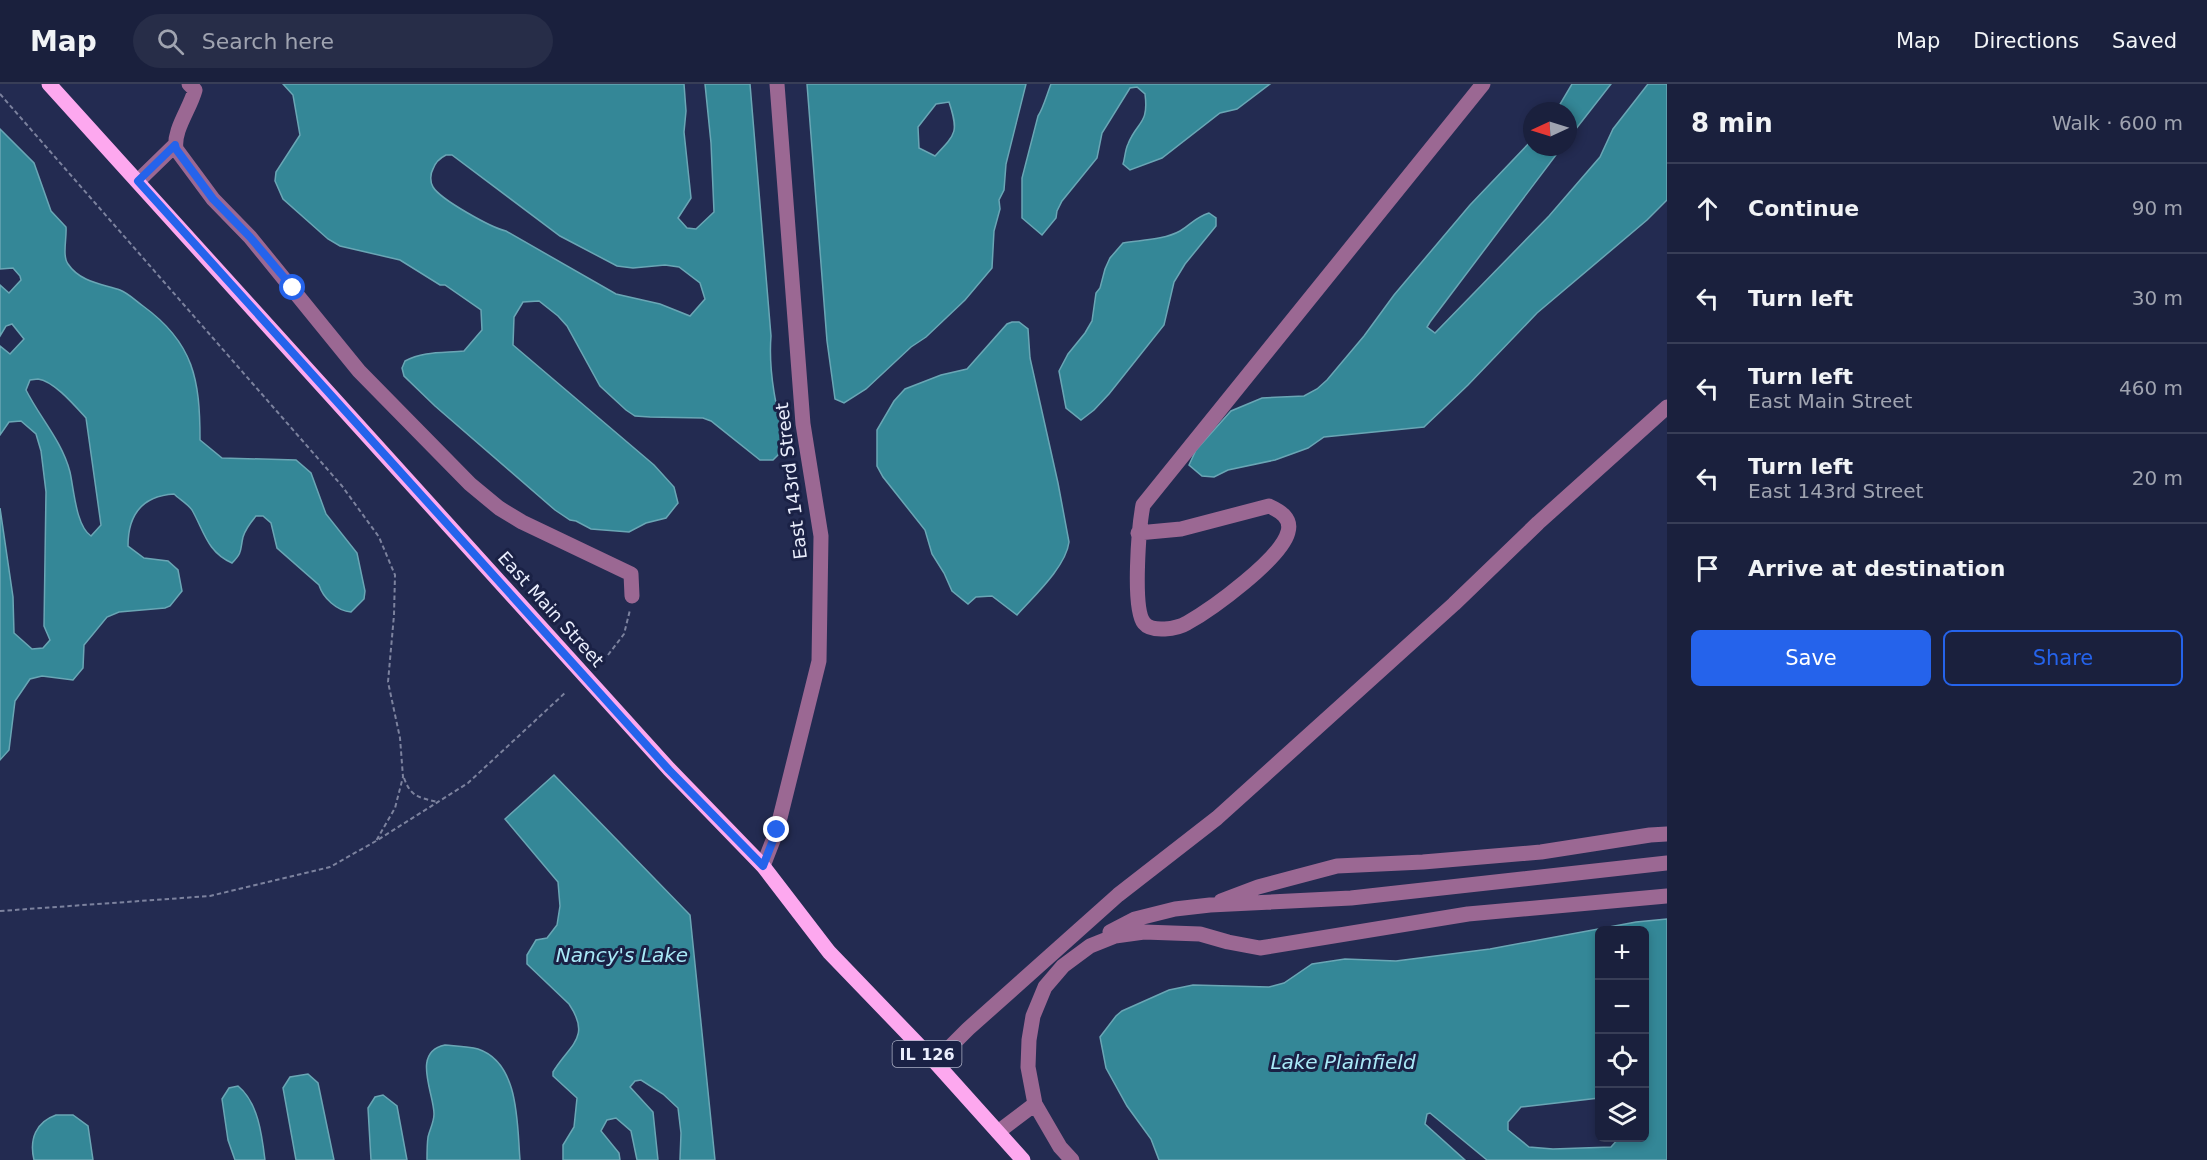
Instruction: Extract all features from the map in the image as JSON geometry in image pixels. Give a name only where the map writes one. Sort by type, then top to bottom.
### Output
[{"type":"main road","name":"East Main Street","points":[[50,84],[669,770],[763,866],[829,952],[935,1062],[1023,1160]]},
{"type":"street","points":[[189,84],[195,90],[174,140],[176,149],[213,199],[264,254],[359,371],[470,484],[522,522],[631,574],[632,596]]},
{"type":"street","name":"East 143rd Street","points":[[763,866],[777,830],[819,661],[821,536],[803,424],[777,84]]},
{"type":"street","points":[[1138,533],[1181,528],[1269,506],[1281,511],[1288,520],[1289,531],[1280,547],[1242,584],[1185,625],[1162,629],[1150,628],[1143,622],[1139,608],[1138,533],[1143,505],[1483,84]]},
{"type":"street","points":[[138,181],[175,145]]},
{"type":"street","points":[[935,1062],[968,1029],[1118,895],[1217,818],[1454,604],[1538,523],[1667,407]]},
{"type":"street","points":[[1210,905],[1258,887],[1337,866],[1423,862],[1541,852],[1650,834],[1667,834]]},
{"type":"street","points":[[1072,1160],[1060,1147],[1035,1104],[1028,1067],[1033,1016],[1045,987],[1063,966],[1111,931],[1136,919],[1175,909],[1210,905],[1351,898],[1667,863]]},
{"type":"street","points":[[1090,946],[1114,936],[1144,932],[1200,934],[1260,948],[1468,914],[1667,896]]},
{"type":"street","points":[[998,1132],[1035,1104]]},
{"type":"path","points":[[0,94],[342,486],[379,537],[395,574],[388,682],[400,738],[403,777],[409,791],[419,797],[437,802]]},
{"type":"path","points":[[608,655],[624,634],[632,596]]},
{"type":"path","points":[[0,911],[210,896],[330,867],[468,783],[566,692]]},
{"type":"path","points":[[376,841],[395,808],[403,777]]},
{"type":"water","points":[[283,84],[684,84],[686,111],[684,132],[691,198],[678,218],[687,228],[696,229],[714,212],[711,143],[705,84],[750,84],[771,336],[772,378],[786,447],[773,460],[760,460],[711,421],[703,418],[635,416],[600,386],[567,326],[558,316],[539,301],[523,302],[514,317],[513,345],[654,465],[674,487],[678,503],[666,518],[646,523],[629,532],[591,529],[570,520],[555,510],[435,406],[404,376],[402,368],[405,361],[412,358],[434,353],[464,351],[482,330],[481,310],[445,285],[440,285],[400,260],[340,246],[328,239],[283,199],[275,181],[276,172],[300,135],[293,95]],"holes":[[[446,155],[452,155],[560,236],[617,266],[679,267],[700,283],[705,299],[690,316],[660,304],[616,294],[506,231],[467,213],[438,193],[431,183],[431,173],[436,163]]]},
{"type":"water","points":[[807,84],[1026,84],[1006,164],[1004,190],[999,200],[1000,209],[994,231],[992,268],[965,300],[926,337],[911,347],[866,389],[844,403],[835,399],[827,341]],"holes":[[[949,102],[954,120],[954,132],[935,156],[919,148],[918,127],[936,104]]]},
{"type":"water","points":[[1051,84],[1270,84],[1237,109],[1220,113],[1162,158],[1130,170],[1123,164],[1126,149],[1144,117],[1146,104],[1145,94],[1137,87],[1130,88],[1102,133],[1097,158],[1062,201],[1056,218],[1042,235],[1022,218],[1022,178],[1038,116]]},
{"type":"water","points":[[1572,84],[1611,84],[1577,127],[1577,102],[1561,102]]},
{"type":"water","points":[[1648,84],[1667,84],[1667,200],[1647,220],[1537,313],[1424,427],[1324,437],[1308,448],[1275,460],[1228,470],[1214,477],[1202,476],[1189,465],[1196,450],[1231,411],[1262,398],[1304,396],[1327,380],[1364,336],[1394,295],[1470,205],[1523,149],[1523,156],[1555,156],[1430,322],[1427,327],[1435,333],[1549,216],[1600,157],[1613,129]]},
{"type":"water","points":[[0,129],[34,163],[51,211],[66,227],[65,256],[68,264],[85,279],[129,295],[160,320],[183,349],[191,364],[195,381],[200,440],[222,458],[296,460],[311,473],[326,514],[357,553],[365,591],[364,599],[351,612],[331,603],[319,585],[277,548],[271,523],[263,516],[256,516],[248,526],[240,553],[232,563],[217,553],[203,533],[192,510],[174,494],[153,499],[145,503],[134,516],[128,546],[144,558],[168,561],[178,570],[182,591],[170,606],[165,608],[119,612],[107,617],[84,645],[83,668],[73,680],[42,676],[30,679],[15,701],[9,750],[0,760],[0,508],[13,597],[14,633],[32,649],[43,648],[50,640],[44,626],[46,492],[41,451],[36,434],[21,421],[9,422],[0,435],[0,346],[10,354],[24,339],[12,324],[6,326],[0,336],[0,285],[9,293],[21,280],[13,268],[0,269]],"holes":[[[30,380],[44,381],[64,395],[86,418],[101,525],[91,536],[79,516],[70,472],[62,450],[26,390]]]},
{"type":"water","points":[[1209,213],[1216,218],[1216,226],[1185,264],[1174,282],[1164,325],[1109,394],[1081,420],[1066,408],[1059,371],[1068,354],[1092,321],[1096,293],[1100,288],[1110,258],[1123,243],[1174,234]]},
{"type":"water","points":[[1019,322],[1028,329],[1030,358],[1069,542],[1067,552],[1055,571],[1017,615],[992,596],[976,597],[968,604],[952,591],[932,554],[925,530],[877,466],[877,430],[894,401],[905,389],[941,375],[967,369],[1007,324]]},
{"type":"water","name":"Nancy's Lake","points":[[554,775],[690,915],[715,1160],[680,1160],[681,1133],[678,1108],[663,1094],[641,1080],[635,1081],[630,1087],[653,1112],[658,1160],[637,1160],[631,1131],[616,1118],[607,1120],[601,1131],[619,1153],[620,1160],[563,1160],[563,1145],[574,1127],[577,1098],[553,1076],[553,1072],[576,1041],[578,1025],[569,1004],[527,964],[527,955],[536,940],[547,938],[557,925],[560,906],[558,882],[505,819]]},
{"type":"water","name":"Lake Plainfield","points":[[1667,919],[1667,1160],[1487,1160],[1430,1113],[1427,1114],[1425,1124],[1465,1160],[1159,1160],[1151,1139],[1127,1106],[1106,1068],[1100,1037],[1116,1016],[1122,1011],[1169,990],[1193,985],[1269,987],[1284,983],[1312,964],[1345,959],[1396,961],[1490,949],[1595,930],[1595,1098],[1521,1107],[1508,1122],[1508,1130],[1529,1147],[1553,1149],[1611,1147],[1615,1142],[1649,1142],[1649,926],[1614,926]]},
{"type":"water","points":[[445,1045],[478,1049],[492,1056],[502,1067],[514,1097],[520,1160],[427,1160],[428,1137],[434,1114],[427,1064],[429,1056],[435,1049]]},
{"type":"water","points":[[308,1074],[318,1083],[334,1160],[296,1160],[283,1088],[290,1077]]},
{"type":"water","points":[[238,1086],[255,1110],[265,1160],[235,1160],[228,1140],[222,1099],[229,1088]]},
{"type":"water","points":[[383,1095],[397,1106],[407,1160],[371,1160],[368,1108],[375,1097]]},
{"type":"water","points":[[56,1115],[73,1115],[88,1126],[93,1160],[34,1160],[33,1138],[43,1122]]},
{"type":"route","points":[[293,288],[250,237],[213,199],[175,145],[138,181],[669,770],[763,866],[777,830]]}]
